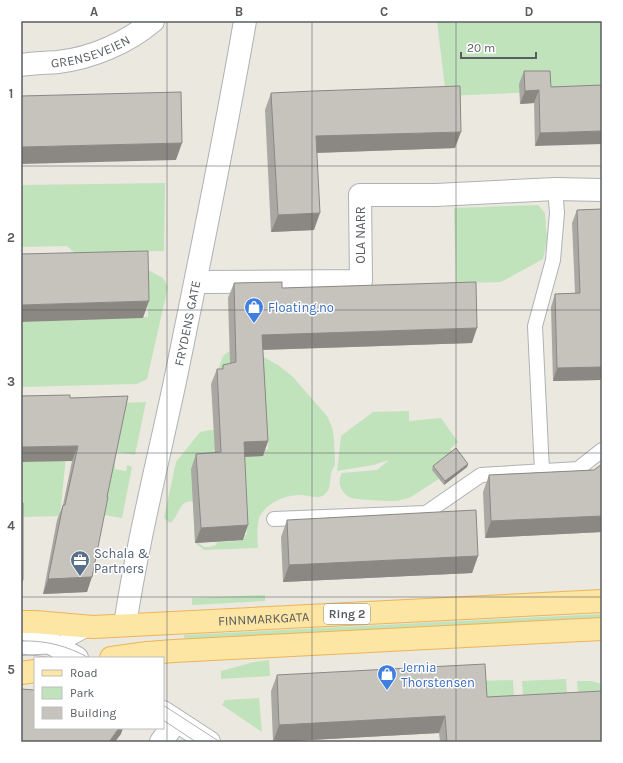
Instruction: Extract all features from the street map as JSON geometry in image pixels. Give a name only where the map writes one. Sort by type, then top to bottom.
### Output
[{"type":"main road","name":"FINNMARKGATA","points":[[21,622],[93,627],[602,601]]},
{"type":"main road","name":"Ring 2","points":[[117,657],[174,651],[597,633]]},
{"type":"main road","points":[[21,673],[34,671]]},
{"type":"street","name":"GRENSEVEIEN","points":[[21,65],[59,62],[80,58],[102,51],[124,41],[153,21]]},
{"type":"street","name":"FRYDENS GATE","points":[[125,625],[133,574],[196,282],[238,65],[245,21]]},
{"type":"street","name":"OLA NARR","points":[[196,282],[360,281],[360,195],[436,195],[555,189],[602,190]]},
{"type":"street","points":[[21,626],[75,657]]},
{"type":"street","points":[[160,742],[169,716],[209,742]]},
{"type":"lane","points":[[542,471],[535,326],[553,260],[557,213],[555,189]]},
{"type":"lane","points":[[274,519],[426,513],[481,475],[578,469],[602,450]]},
{"type":"lane","points":[[21,648],[56,646],[93,627]]},
{"type":"green space","points":[[437,21],[602,21],[602,89],[446,96]]},
{"type":"green space","points":[[165,183],[164,251],[75,253],[67,246],[21,247],[21,185]]},
{"type":"green space","points":[[538,205],[545,213],[547,240],[543,259],[501,282],[456,283],[454,208]]},
{"type":"green space","points":[[146,269],[163,278],[168,287],[147,379],[137,384],[21,387],[21,322],[148,317]]},
{"type":"green space","points":[[228,352],[260,355],[278,365],[292,376],[327,416],[332,427],[334,438],[335,465],[331,473],[329,489],[324,495],[317,497],[303,495],[290,496],[272,503],[262,512],[258,521],[258,548],[204,550],[195,543],[193,502],[185,503],[170,523],[164,518],[176,462],[200,432],[214,430],[222,463],[192,465],[196,541],[204,547],[209,547],[216,545],[217,542],[240,541],[241,539],[244,539],[245,535],[247,535],[247,524],[238,457],[265,453],[265,450],[268,449],[267,409],[263,408],[218,377],[219,367],[223,356]]},
{"type":"green space","points":[[146,402],[135,455],[114,451],[115,403]]},
{"type":"green space","points":[[409,411],[409,421],[441,418],[458,442],[450,449],[462,464],[411,497],[397,501],[370,500],[347,496],[340,485],[342,473],[377,470],[389,460],[373,465],[337,471],[341,436],[373,412]]},
{"type":"green space","points":[[66,456],[60,516],[21,517],[21,457]]},
{"type":"green space","points":[[112,462],[115,463],[115,469],[126,471],[127,465],[132,467],[122,518],[104,515]]},
{"type":"green space","points":[[265,595],[265,601],[192,605],[192,598]]},
{"type":"green space","points":[[602,614],[602,623],[185,644],[184,635]]},
{"type":"green space","points":[[269,660],[270,676],[221,679],[221,671],[254,662]]},
{"type":"green space","points":[[566,679],[568,710],[524,712],[522,681]]},
{"type":"green space","points":[[513,680],[515,713],[481,714],[479,681]]},
{"type":"green space","points":[[577,681],[591,681],[602,684],[602,708],[579,709]]},
{"type":"green space","points":[[259,698],[262,732],[222,705],[225,700]]},
{"type":"building","points":[[524,71],[550,71],[551,87],[602,85],[602,131],[540,133],[539,90],[525,91]]},
{"type":"building","points":[[460,86],[461,132],[316,136],[320,213],[278,215],[271,93]]},
{"type":"building","points":[[181,92],[182,143],[21,147],[21,96]]},
{"type":"building","points":[[602,209],[602,367],[557,368],[555,294],[580,293],[577,210]]},
{"type":"building","points":[[148,251],[149,301],[21,305],[21,254]]},
{"type":"building","points":[[282,282],[282,288],[476,282],[477,328],[262,335],[268,441],[244,442],[248,525],[201,528],[196,454],[221,452],[217,369],[223,369],[223,365],[236,362],[234,283]]},
{"type":"building","points":[[70,395],[70,398],[128,396],[92,577],[48,579],[63,505],[65,505],[78,446],[21,447],[21,396]]},
{"type":"building","points":[[456,448],[468,464],[445,481],[433,466]]},
{"type":"building","points":[[602,464],[602,516],[491,521],[489,475],[594,470]]},
{"type":"building","points":[[21,503],[23,503],[23,580],[21,580]]},
{"type":"building","points":[[476,510],[478,556],[289,565],[287,520]]},
{"type":"building","points":[[485,664],[487,697],[602,691],[602,742],[447,742],[445,716],[279,725],[277,675]]},
{"type":"building","points":[[21,689],[34,690],[34,729],[118,729],[109,742],[21,742]]},
{"type":"tram line","points":[[21,641],[48,643],[65,647],[87,657]]},
{"type":"tram line","points":[[21,654],[45,657]]},
{"type":"tram line","points":[[164,706],[220,742]]},
{"type":"tram line","points":[[164,721],[196,742]]},
{"type":"place","name":"Floating.no","points":[[254,324]]},
{"type":"place","name":"Schala & Partners","points":[[80,577]]},
{"type":"place","name":"Jernia Thorstensen","points":[[387,691]]}]
